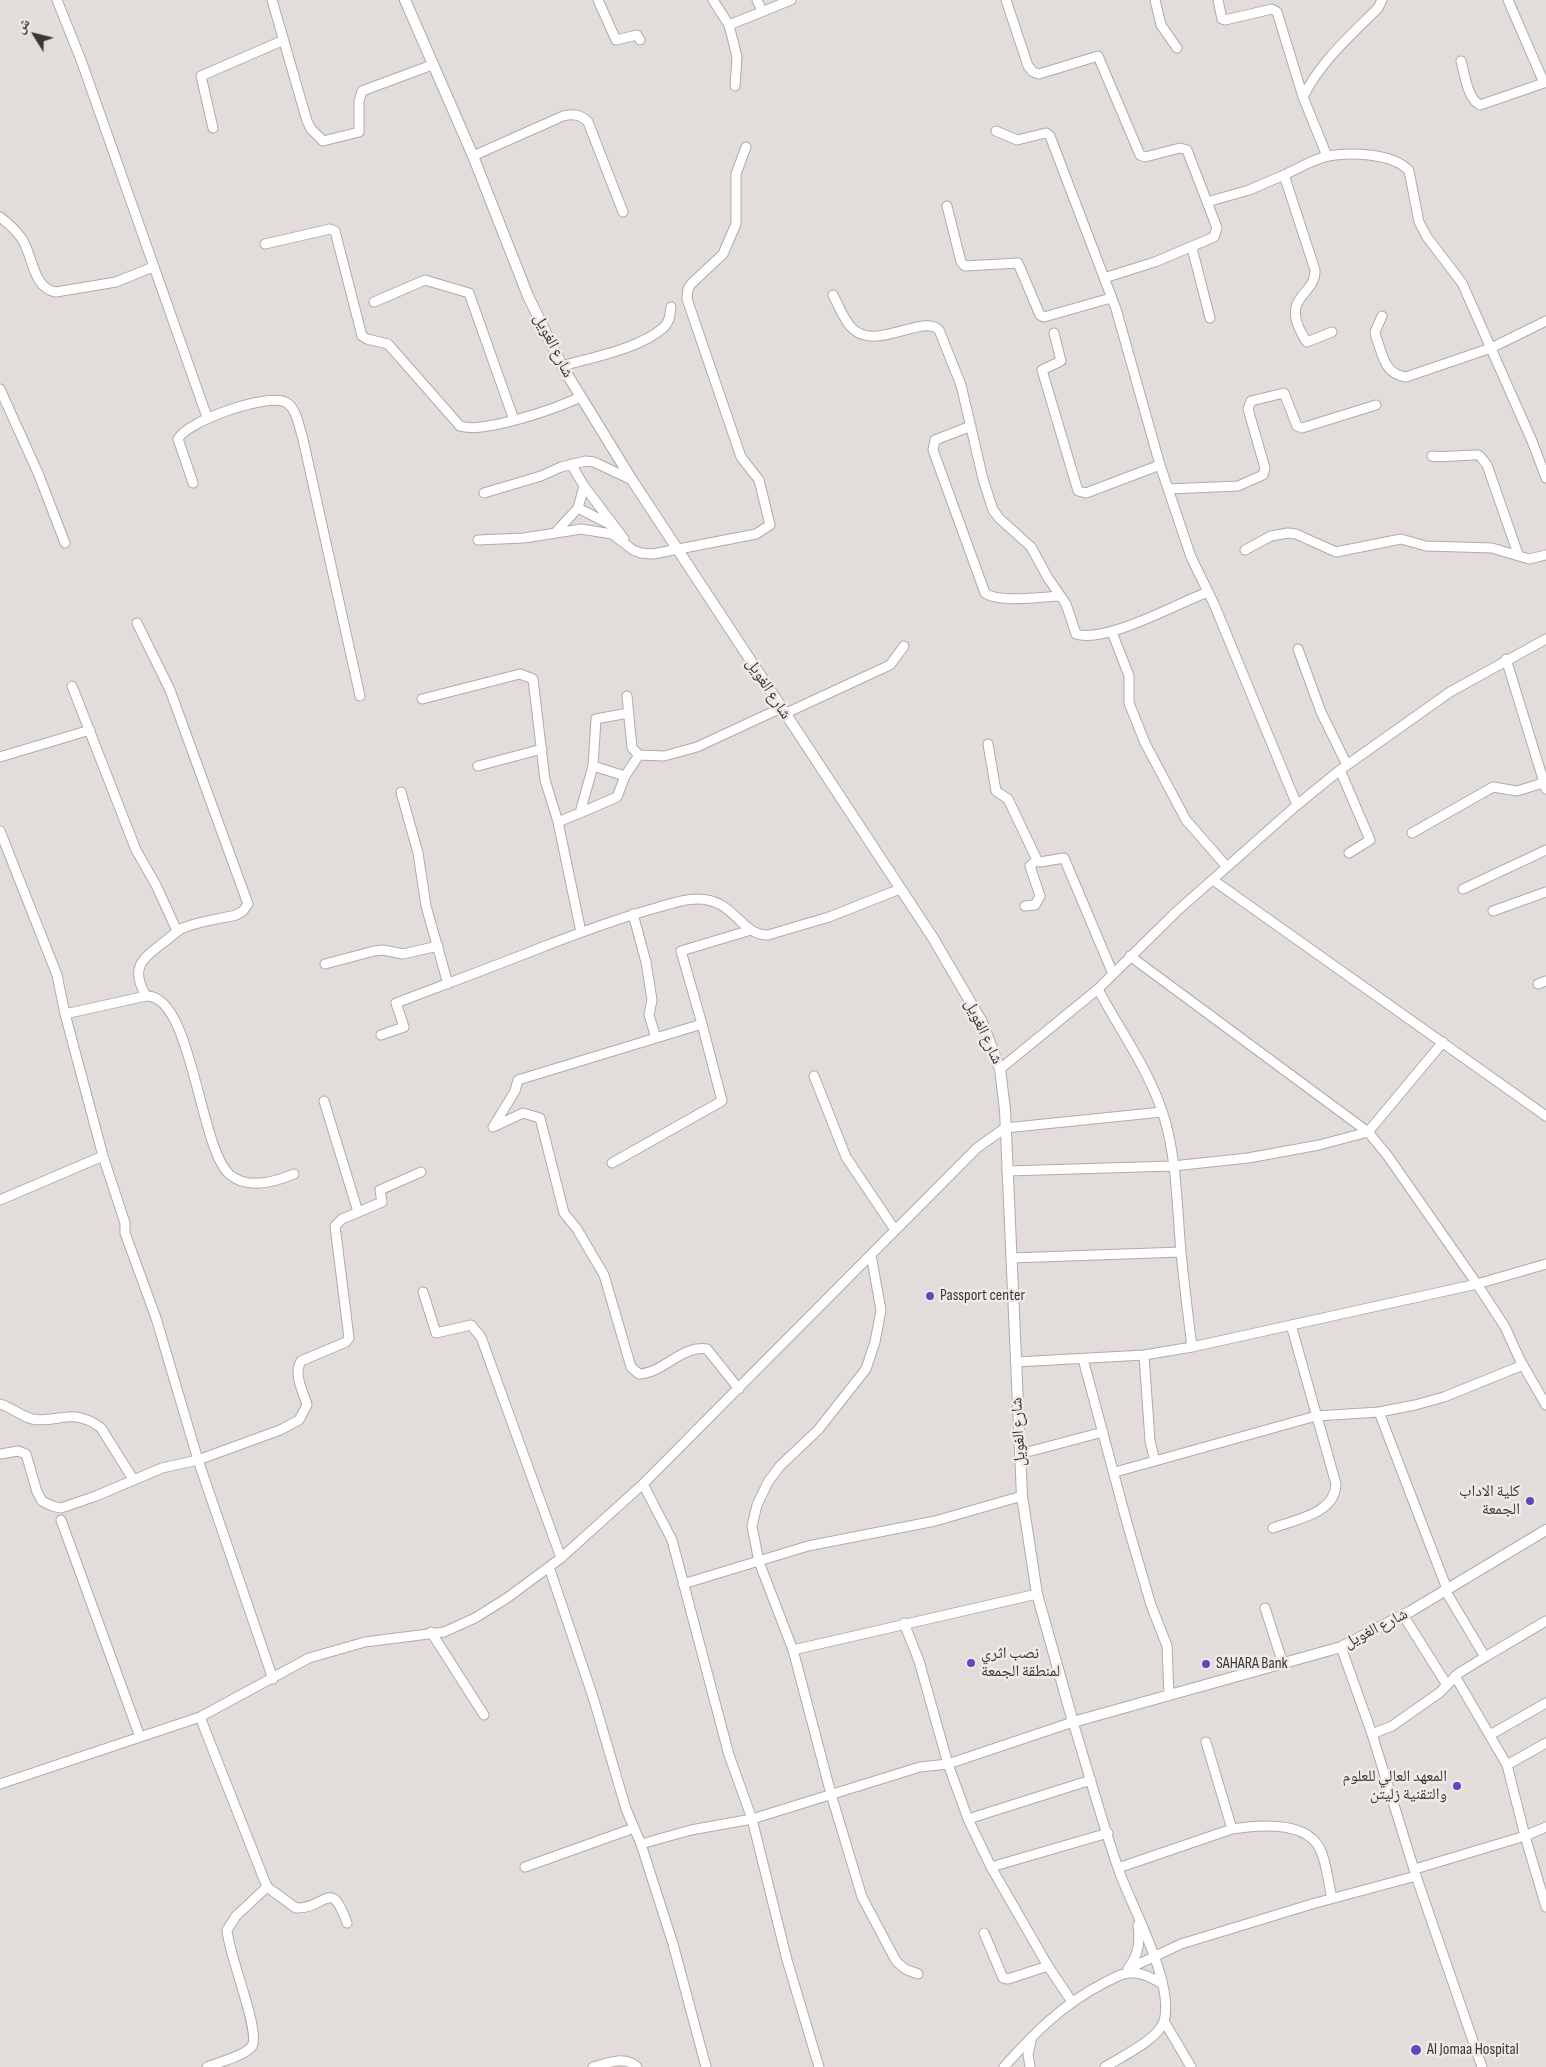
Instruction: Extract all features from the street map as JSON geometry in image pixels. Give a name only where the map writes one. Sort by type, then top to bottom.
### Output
[{"type":"street","points":[[57,0],[81,60],[207,417]]},
{"type":"street","points":[[272,0],[307,121],[318,138],[326,142],[359,132],[361,124],[359,101],[362,91],[432,65]]},
{"type":"street","name":"شارع الغويل","points":[[405,0],[473,156],[528,296],[562,366],[632,480],[782,711],[933,938],[982,1022],[1000,1069],[1005,1128],[1022,1496],[1037,1594],[1072,1722],[1341,1647],[1403,1616],[1546,1530]]},
{"type":"street","points":[[598,0],[616,40],[636,34],[640,40]]},
{"type":"street","points":[[713,0],[729,25],[736,52],[735,86]]},
{"type":"street","points":[[757,0],[762,11]]},
{"type":"street","points":[[729,25],[790,0]]},
{"type":"street","points":[[1006,0],[1030,69],[1039,74],[1096,55],[1101,58],[1140,155],[1146,157],[1180,148],[1187,150],[1217,228],[1216,234],[1192,248],[1104,278]]},
{"type":"street","points":[[1155,0],[1161,25],[1177,48]]},
{"type":"street","points":[[1218,0],[1222,18],[1225,20],[1272,10],[1277,12],[1303,97],[1328,156]]},
{"type":"street","points":[[1303,97],[1314,75],[1323,63],[1378,8],[1382,0]]},
{"type":"street","points":[[1461,62],[1469,91],[1480,105],[1545,82],[1508,0]]},
{"type":"street","points":[[214,128],[201,76],[284,40]]},
{"type":"street","points":[[473,156],[568,114],[582,117],[588,122],[623,212]]},
{"type":"street","points":[[996,131],[1017,140],[1046,133],[1050,136],[1111,298],[1160,465],[1191,557],[1208,592],[1297,805]]},
{"type":"street","points":[[478,540],[524,538],[581,529],[595,530],[612,534],[640,553],[652,554],[756,534],[770,525],[759,480],[741,456],[687,299],[688,289],[691,284],[723,254],[736,224],[736,174],[746,147]]},
{"type":"street","points":[[1207,202],[1249,190],[1328,156],[1367,154],[1391,158],[1405,166],[1409,171],[1419,222],[1427,237],[1462,283],[1532,440],[1546,478]]},
{"type":"street","points":[[1284,175],[1315,270],[1314,277],[1294,309],[1294,316],[1307,342],[1332,332]]},
{"type":"street","points":[[947,206],[963,264],[1018,263],[1040,315],[1044,317],[1111,298]]},
{"type":"street","points":[[0,217],[23,241],[40,281],[50,291],[116,282],[153,267]]},
{"type":"street","points":[[265,244],[330,229],[334,230],[362,336],[366,339],[388,344],[460,426],[468,427],[514,420],[580,397]]},
{"type":"street","points":[[1192,248],[1210,318]]},
{"type":"street","points":[[374,302],[425,280],[469,293],[514,420]]},
{"type":"street","points":[[833,295],[852,328],[865,335],[891,335],[928,325],[939,330],[962,385],[983,479],[993,510],[999,518],[1031,547],[1048,578],[1066,604],[1076,634],[1091,635],[1112,632],[1208,592]]},
{"type":"street","points":[[562,366],[626,347],[647,338],[664,328],[669,320],[671,307]]},
{"type":"street","points":[[1382,316],[1374,333],[1389,371],[1395,375],[1410,377],[1490,348],[1546,322]]},
{"type":"street","points":[[1054,332],[1061,361],[1042,370],[1078,491],[1086,493],[1160,465]]},
{"type":"street","points":[[0,389],[38,473],[65,543]]},
{"type":"street","points":[[1168,489],[1244,486],[1263,475],[1265,468],[1248,409],[1251,401],[1284,392],[1297,426],[1302,428],[1376,405]]},
{"type":"street","points":[[193,483],[178,439],[181,434],[207,417],[277,400],[285,402],[294,410],[360,696]]},
{"type":"street","points":[[971,426],[935,440],[933,450],[985,593],[993,597],[1006,598],[1060,596]]},
{"type":"street","points":[[1432,456],[1452,458],[1472,454],[1481,457],[1487,465],[1518,554]]},
{"type":"street","points":[[484,493],[541,476],[570,464],[594,462],[632,480]]},
{"type":"street","points":[[570,464],[628,546]]},
{"type":"street","points":[[555,533],[578,508],[584,486]]},
{"type":"street","points":[[578,508],[615,527]]},
{"type":"street","points":[[1244,550],[1272,536],[1288,533],[1296,534],[1336,552],[1401,539],[1426,546],[1487,547],[1518,554],[1529,559],[1546,555]]},
{"type":"street","points":[[137,623],[170,690],[248,904],[244,912],[236,915],[186,927],[148,954],[139,966],[139,983],[146,996]]},
{"type":"street","points":[[1112,632],[1129,676],[1129,703],[1145,743],[1186,820],[1227,867]]},
{"type":"street","points":[[1000,1069],[1098,989],[1130,956],[1227,867],[1297,805],[1343,768],[1450,692],[1546,638]]},
{"type":"street","points":[[627,696],[632,748],[639,755],[664,756],[697,748],[890,665],[904,646]]},
{"type":"street","points":[[1298,649],[1370,840],[1349,853]]},
{"type":"street","points":[[1412,832],[1493,787],[1518,791],[1545,786],[1506,659]]},
{"type":"street","points":[[422,699],[520,674],[529,676],[535,683],[548,794],[558,822],[581,932]]},
{"type":"street","points":[[72,686],[136,850],[156,884],[177,932]]},
{"type":"street","points":[[580,813],[593,766],[596,719],[628,713]]},
{"type":"street","points":[[0,757],[90,730]]},
{"type":"street","points":[[988,744],[996,792],[1008,799],[1037,860],[1040,862],[1061,858],[1068,862],[1083,907],[1112,974]]},
{"type":"street","points":[[478,766],[542,749]]},
{"type":"street","points":[[558,822],[617,797],[624,776],[639,755]]},
{"type":"street","points":[[1537,761],[1546,757]]},
{"type":"street","points":[[593,766],[624,776]]},
{"type":"street","points":[[401,792],[418,853],[426,906],[448,984]]},
{"type":"street","points":[[0,831],[57,975],[65,1014],[104,1156],[125,1223],[124,1232],[156,1318],[198,1460],[273,1679]]},
{"type":"street","points":[[1463,889],[1546,850]]},
{"type":"street","points":[[1025,906],[1035,905],[1040,896],[1030,866],[1037,860]]},
{"type":"street","points":[[1213,880],[1546,1116]]},
{"type":"street","points":[[382,1035],[404,1027],[396,1003],[633,914],[694,899],[710,900],[734,912],[742,924],[759,935],[768,935],[829,917],[900,889]]},
{"type":"street","points":[[1493,911],[1546,892]]},
{"type":"street","points":[[633,914],[646,962],[652,1000],[649,1015],[656,1038]]},
{"type":"street","points":[[612,1163],[722,1101],[681,951],[751,930]]},
{"type":"street","points":[[325,964],[374,951],[383,950],[403,954],[438,946]]},
{"type":"street","points":[[1130,956],[1368,1132],[1387,1155],[1478,1284],[1505,1327],[1523,1366],[1546,1405]]},
{"type":"street","points":[[1098,989],[1116,1023],[1133,1049],[1162,1112],[1178,1193],[1181,1252],[1192,1347]]},
{"type":"street","points":[[65,1014],[146,996],[158,998],[170,1012],[183,1040],[216,1154],[230,1174],[250,1183],[274,1183],[294,1174]]},
{"type":"street","points":[[702,1024],[518,1080],[515,1091],[493,1127],[522,1113],[540,1118],[564,1213],[577,1229],[604,1275],[631,1367],[639,1374],[648,1374],[684,1353],[699,1348],[707,1349],[740,1389]]},
{"type":"street","points":[[1007,1171],[1173,1166],[1248,1158],[1319,1145],[1368,1132],[1443,1042]]},
{"type":"street","points":[[814,1076],[846,1157],[895,1230]]},
{"type":"street","points":[[324,1102],[358,1212]]},
{"type":"street","points":[[0,1784],[200,1717],[309,1658],[336,1648],[431,1632],[444,1632],[475,1618],[561,1558],[643,1484],[740,1389],[977,1148],[1005,1128],[1162,1112]]},
{"type":"street","points":[[0,1200],[104,1156]]},
{"type":"street","points":[[0,1454],[18,1451],[26,1454],[37,1492],[42,1501],[61,1508],[162,1468],[198,1460],[280,1430],[299,1420],[305,1412],[307,1405],[296,1373],[297,1367],[301,1361],[346,1342],[349,1338],[334,1230],[338,1222],[382,1202],[380,1190],[421,1172]]},
{"type":"street","points":[[1011,1258],[1181,1252]]},
{"type":"street","points":[[871,1255],[881,1310],[875,1342],[866,1369],[818,1430],[780,1466],[768,1482],[757,1505],[752,1526],[759,1562],[793,1650],[831,1794],[862,1897],[896,1961],[904,1969],[918,1974]]},
{"type":"street","points":[[1016,1362],[1144,1355],[1192,1347],[1478,1284],[1546,1264]]},
{"type":"street","points":[[423,1292],[436,1333],[471,1325],[481,1337],[561,1558]]},
{"type":"street","points":[[1272,1528],[1327,1507],[1336,1494],[1336,1484],[1291,1325]]},
{"type":"street","points":[[1144,1355],[1148,1427],[1155,1461]]},
{"type":"street","points":[[1083,1359],[1151,1605],[1167,1646],[1169,1694]]},
{"type":"street","points":[[1115,1472],[1316,1416],[1380,1412],[1444,1397],[1523,1366]]},
{"type":"street","points":[[0,1404],[32,1418],[66,1416],[84,1418],[94,1422],[101,1428],[133,1479]]},
{"type":"street","points":[[1380,1412],[1446,1590],[1485,1657]]},
{"type":"street","points":[[1020,1454],[1104,1432]]},
{"type":"street","points":[[643,1484],[672,1540],[729,1755],[752,1819],[787,1960],[819,2067]]},
{"type":"street","points":[[683,1584],[808,1546],[934,1521],[1022,1496]]},
{"type":"street","points":[[62,1520],[140,1737]]},
{"type":"street","points":[[549,1567],[593,1697],[626,1809],[642,1844],[673,1944],[706,2067]]},
{"type":"street","points":[[793,1650],[1037,1594]]},
{"type":"street","points":[[1265,1608],[1282,1664]]},
{"type":"street","points":[[1403,1616],[1447,1685]]},
{"type":"street","points":[[1372,1734],[1392,1726],[1447,1685],[1455,1676],[1546,1621]]},
{"type":"street","points":[[904,1623],[920,1661],[948,1764],[968,1819],[991,1867],[1048,1966],[1072,2002]]},
{"type":"street","points":[[431,1632],[484,1715]]},
{"type":"street","points":[[1341,1647],[1372,1734],[1415,1872],[1482,2067]]},
{"type":"street","points":[[1455,1676],[1507,1765],[1546,1907]]},
{"type":"street","points":[[1490,1736],[1546,1703]]},
{"type":"street","points":[[200,1717],[267,1887],[296,1908],[328,1897],[335,1898],[340,1904],[347,1923]]},
{"type":"street","points":[[642,1844],[691,1830],[752,1819],[920,1768],[948,1764],[1072,1722],[1118,1868],[1154,1956],[1166,2001],[1164,2021],[1154,2036],[1106,2067]]},
{"type":"street","points":[[1206,1742],[1232,1829]]},
{"type":"street","points":[[1507,1765],[1546,1743]]},
{"type":"street","points":[[968,1819],[1091,1780]]},
{"type":"street","points":[[1118,1868],[1232,1829],[1257,1825],[1275,1826],[1312,1839],[1320,1850],[1332,1898]]},
{"type":"street","points":[[1004,2067],[1034,2032],[1072,2002],[1154,1956],[1181,1944],[1415,1872],[1525,1836],[1546,1827]]},
{"type":"street","points":[[525,1867],[634,1828]]},
{"type":"street","points":[[991,1867],[1108,1833]]},
{"type":"street","points":[[207,2067],[248,2051],[253,2045],[255,2038],[251,2020],[227,1930],[236,1916],[267,1887]]},
{"type":"street","points":[[1125,1972],[1136,1957],[1140,1944],[1138,1916]]},
{"type":"street","points":[[984,1933],[1003,1978],[1008,1979],[1048,1966]]},
{"type":"street","points":[[1125,1972],[1137,1973],[1161,1983]]},
{"type":"street","points":[[1164,2021],[1191,2067]]},
{"type":"street","points":[[1030,2067],[1028,2054],[1034,2032]]},
{"type":"street","points":[[593,2067],[628,2060],[637,2067]]},
{"type":"place","name":"Passport center","points":[[930,1296]]},
{"type":"place","name":"كلية اﻻداب الجمعة","points":[[1530,1501]]},
{"type":"place","name":"نصب اثري لمنطقة الجمعة","points":[[971,1663]]},
{"type":"place","name":"SAHARA Bank","points":[[1206,1664]]},
{"type":"place","name":"المعهد العالي للعلوم والتقنية زليتن","points":[[1457,1786]]},
{"type":"place","name":"Al Jomaa Hospital","points":[[1416,2050]]}]
